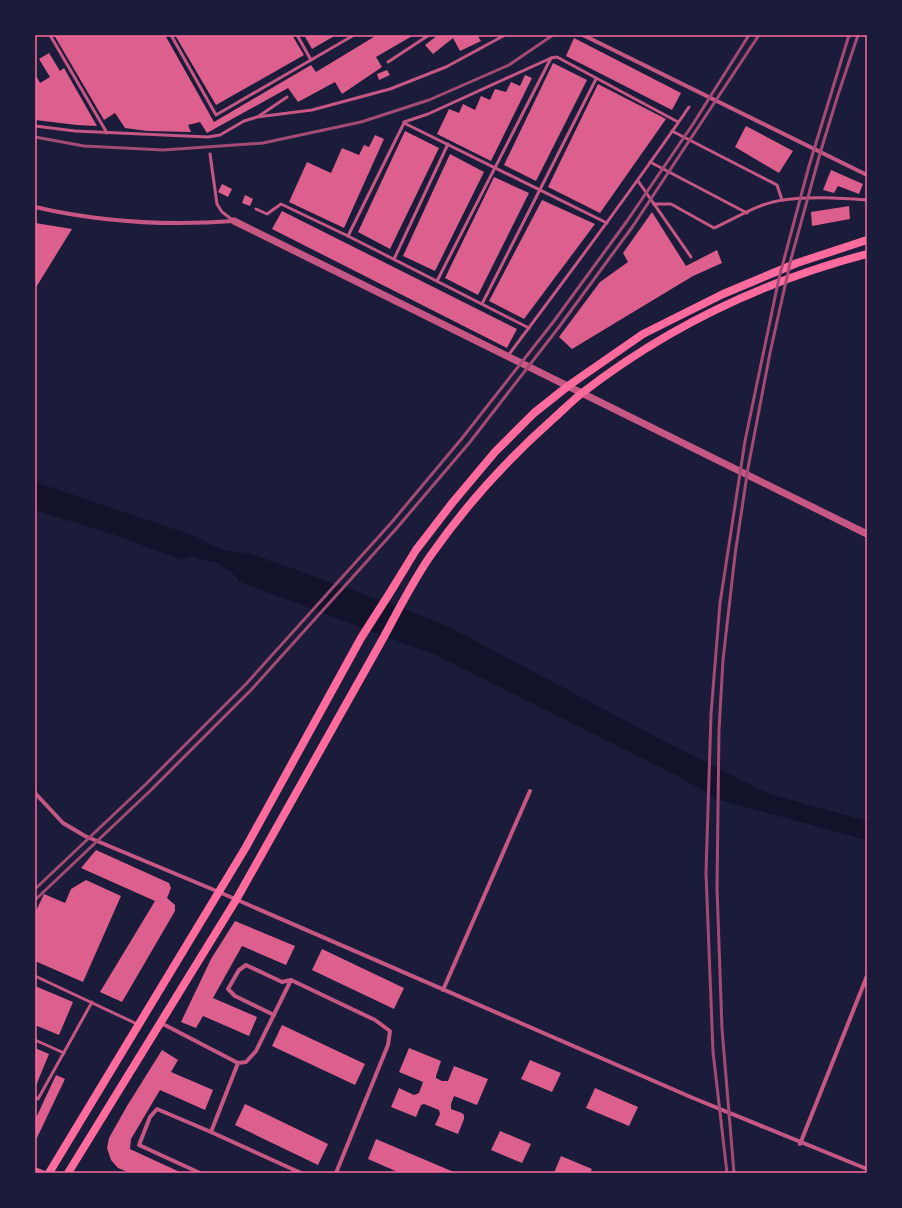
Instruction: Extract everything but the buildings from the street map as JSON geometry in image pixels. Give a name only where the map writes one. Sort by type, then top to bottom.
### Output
[{"type":"main road","points":[[49,1173],[250,840],[361,638],[416,550],[453,502],[495,452],[534,413],[568,386],[643,334],[723,294],[797,264],[867,240]]},
{"type":"main road","points":[[68,1173],[236,900],[403,601],[430,556],[468,505],[525,444],[581,393],[648,347],[718,308],[786,280],[844,260],[867,254]]},
{"type":"street","points":[[583,35],[867,175]]},
{"type":"street","points":[[35,207],[104,220],[199,223],[234,221],[867,534]]},
{"type":"street","points":[[443,990],[530,791]]},
{"type":"street","points":[[35,793],[63,823],[85,836],[219,892],[801,1144],[867,1169]]},
{"type":"street","points":[[274,1015],[235,996],[228,990],[239,970],[246,964],[282,982],[291,980],[375,1020],[390,1031],[388,1045],[336,1173]]},
{"type":"street","points":[[801,1144],[867,976]]},
{"type":"street","points":[[161,1023],[238,1063],[246,1062],[256,1051],[291,980]]},
{"type":"street","points":[[211,1132],[238,1063]]},
{"type":"street","points":[[200,1173],[138,1145],[150,1118],[157,1109],[300,1173]]},
{"type":"lane","points":[[50,35],[107,133]]},
{"type":"lane","points":[[171,35],[216,115],[354,35]]},
{"type":"lane","points":[[297,35],[311,60]]},
{"type":"lane","points":[[388,62],[429,35]]},
{"type":"lane","points":[[35,126],[75,131],[208,138],[220,135],[244,121],[257,117],[312,110],[390,90],[446,67],[505,35]]},
{"type":"lane","points":[[348,236],[404,123],[428,114],[551,58],[557,57],[678,122]]},
{"type":"lane","points":[[436,281],[551,58]]},
{"type":"lane","points":[[482,304],[596,79]]},
{"type":"lane","points":[[257,117],[287,97]]},
{"type":"lane","points":[[507,356],[638,180],[689,107]]},
{"type":"lane","points":[[404,123],[607,222]]},
{"type":"lane","points":[[672,131],[777,185],[782,200]]},
{"type":"lane","points":[[394,259],[448,144]]},
{"type":"lane","points":[[210,154],[217,204],[222,212],[234,221]]},
{"type":"lane","points":[[650,162],[747,213]]},
{"type":"lane","points":[[638,180],[691,257]]},
{"type":"lane","points":[[654,204],[671,204],[714,228],[762,206],[782,200],[834,197],[867,200]]},
{"type":"lane","points":[[256,209],[267,214],[281,204],[348,236],[529,328]]},
{"type":"lane","points":[[35,976],[139,1025]]},
{"type":"lane","points":[[35,1097],[38,1099],[92,1002]]},
{"type":"lane","points":[[35,1040],[64,1053]]},
{"type":"shaded area","points":[[35,482],[196,536],[208,544],[221,549],[249,553],[413,612],[451,628],[658,738],[769,794],[867,821],[867,840],[720,800],[674,774],[438,656],[240,582],[231,572],[217,563],[190,556],[182,560],[115,535],[35,510]]},
{"type":"railway","points":[[35,137],[84,146],[163,150],[263,143],[361,122],[429,100],[509,65],[553,35]]},
{"type":"railway","points":[[35,889],[146,784],[246,684],[391,523],[463,437],[554,321],[627,221],[693,124],[749,35]]},
{"type":"railway","points":[[35,900],[150,791],[252,689],[396,529],[470,442],[559,327],[633,226],[759,35]]},
{"type":"railway","points":[[727,1173],[713,1052],[706,873],[711,714],[720,603],[745,441],[779,278],[809,166],[849,35]]},
{"type":"railway","points":[[734,1173],[722,1029],[717,888],[719,730],[723,660],[735,555],[748,468],[770,353],[791,259],[821,150],[858,35]]}]
